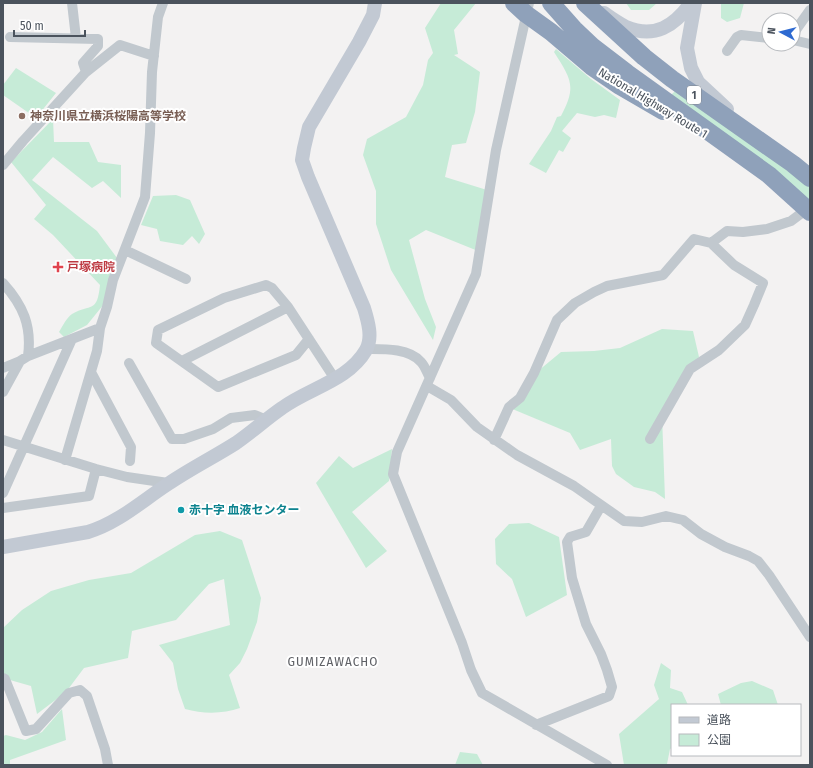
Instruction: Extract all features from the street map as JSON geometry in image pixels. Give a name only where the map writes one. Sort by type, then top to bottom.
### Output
[{"type":"highway","name":"National Highway Route 1","points":[[551,3],[574,29],[593,47],[627,73],[740,153],[769,175],[809,210]]},
{"type":"highway","name":"1","points":[[586,3],[644,57],[672,79],[793,164],[810,178]]},
{"type":"highway","name":"National Highway Route 1","points":[[523,7],[591,66],[620,86],[740,153]]},
{"type":"street","points":[[72,3],[76,38]]},
{"type":"street","points":[[65,460],[97,351],[100,328],[107,307],[113,280],[145,197],[154,56],[158,17],[163,3]]},
{"type":"street","points":[[3,547],[88,532],[101,528],[168,483],[236,442],[284,407],[336,379],[349,370],[367,349],[369,338],[368,324],[364,308],[302,160],[310,127],[373,15],[374,3]]},
{"type":"street","points":[[586,3],[626,26],[638,30],[650,31],[671,25],[679,18],[691,3]]},
{"type":"street","points":[[695,3],[687,48],[691,68],[698,82],[728,110],[742,128]]},
{"type":"street","points":[[523,7],[496,150],[476,274],[397,452],[393,474],[462,643],[471,670],[482,693],[608,765]]},
{"type":"street","points":[[801,23],[810,10]]},
{"type":"street","points":[[727,52],[737,37],[741,35],[761,37]]},
{"type":"street","points":[[10,37],[98,39],[98,46],[83,64],[86,72]]},
{"type":"street","points":[[3,165],[22,141],[86,72],[120,45],[154,56]]},
{"type":"street","points":[[711,243],[726,231],[744,232],[767,229],[791,221],[809,210]]},
{"type":"street","points":[[494,440],[509,407],[520,398],[534,373],[557,320],[575,303],[607,286],[663,275],[694,240],[711,243],[734,264],[763,283],[745,325],[719,350],[690,369],[650,439]]},
{"type":"street","points":[[125,250],[186,279]]},
{"type":"street","points":[[309,339],[296,355],[218,387],[156,343],[158,330],[224,298],[266,285],[272,288],[288,307],[336,379]]},
{"type":"street","points":[[3,392],[24,358],[30,332],[26,316],[5,289]]},
{"type":"street","points":[[182,361],[288,307]]},
{"type":"street","points":[[3,368],[24,358],[100,328]]},
{"type":"street","points":[[3,493],[72,339]]},
{"type":"street","points":[[367,349],[401,351],[414,356],[422,362],[428,382],[451,400],[476,427],[517,455],[574,486],[624,521],[642,522],[666,516],[683,520],[701,534],[725,547],[758,561],[770,575],[810,636]]},
{"type":"street","points":[[129,363],[172,439],[184,439],[212,429],[231,418],[255,415],[266,420]]},
{"type":"street","points":[[91,372],[131,447],[130,461]]},
{"type":"street","points":[[3,440],[96,469],[127,477],[168,483]]},
{"type":"street","points":[[3,508],[89,496],[96,469]]},
{"type":"street","points":[[536,725],[609,696],[612,687],[601,654],[586,624],[572,578],[567,542],[570,537],[586,532],[601,506]]},
{"type":"street","points":[[3,678],[5,679],[26,731],[36,729],[68,693],[80,690],[87,696],[105,749],[108,765]]},
{"type":"green space","points":[[441,3],[476,3],[454,30],[458,54],[454,55],[480,72],[475,112],[466,143],[452,145],[445,177],[487,190],[478,251],[426,230],[409,240],[425,299],[436,327],[433,340],[391,270],[376,224],[376,191],[363,155],[367,139],[406,117],[423,85],[428,60],[433,53],[425,28]]},
{"type":"green space","points":[[626,3],[657,3],[649,10],[631,10]]},
{"type":"green space","points":[[721,3],[744,3],[740,18],[727,22],[721,18]]},
{"type":"green space","points":[[556,49],[591,79],[620,100],[616,118],[604,115],[595,117],[577,113],[562,131],[571,138],[563,152],[559,150],[546,173],[529,164],[551,131],[557,117],[561,116],[569,97],[570,83],[565,69],[554,52]]},
{"type":"green space","points":[[16,68],[56,93],[36,118],[3,95],[3,85]]},
{"type":"green space","points":[[676,90],[810,184],[810,204],[670,96]]},
{"type":"green space","points":[[53,119],[54,142],[89,142],[98,162],[121,165],[121,198],[103,181],[92,188],[53,157],[32,180],[97,231],[120,262],[104,304],[87,325],[64,337],[59,332],[66,320],[70,315],[95,304],[99,294],[100,285],[53,235],[34,219],[46,205],[11,162]]},
{"type":"green space","points":[[176,195],[190,200],[205,234],[199,244],[192,236],[183,245],[160,241],[157,229],[141,225],[153,196]]},
{"type":"green space","points":[[662,329],[693,331],[699,357],[685,387],[662,415],[665,499],[655,492],[634,487],[616,474],[612,466],[611,439],[580,450],[570,433],[510,408],[532,376],[561,352],[594,351],[620,348]]},
{"type":"green space","points":[[392,449],[389,481],[352,512],[387,551],[366,568],[316,483],[339,456],[353,468]]},
{"type":"green space","points":[[529,523],[559,537],[567,595],[526,617],[512,579],[496,564],[495,539],[509,524]]},
{"type":"green space","points":[[220,531],[242,540],[261,598],[257,622],[247,649],[240,663],[229,675],[240,708],[213,713],[185,709],[178,689],[173,663],[159,645],[230,625],[224,579],[209,584],[176,620],[132,631],[128,658],[84,668],[66,692],[37,714],[31,686],[3,678],[3,628],[22,610],[51,591],[89,580],[131,573],[195,535]]},
{"type":"green space","points":[[661,663],[671,670],[670,688],[682,692],[688,704],[671,704],[671,748],[667,764],[624,765],[619,734],[659,699],[654,685]]},
{"type":"green space","points":[[752,681],[773,690],[778,704],[721,704],[718,694],[741,683]]},
{"type":"green space","points":[[62,709],[66,740],[10,760],[10,765],[3,765],[3,736],[6,735],[25,740],[42,732]]},
{"type":"green space","points":[[460,752],[477,754],[483,765],[455,765]]},
{"type":"place","name":"神奈川県立横浜桜陽高等学校","points":[[22,116]]},
{"type":"place","name":"戸塚病院","points":[[58,267]]},
{"type":"place","name":"赤十字 血液センター","points":[[181,510]]},
{"type":"district","name":"GUMIZAWACHO","points":[[333,661]]}]
